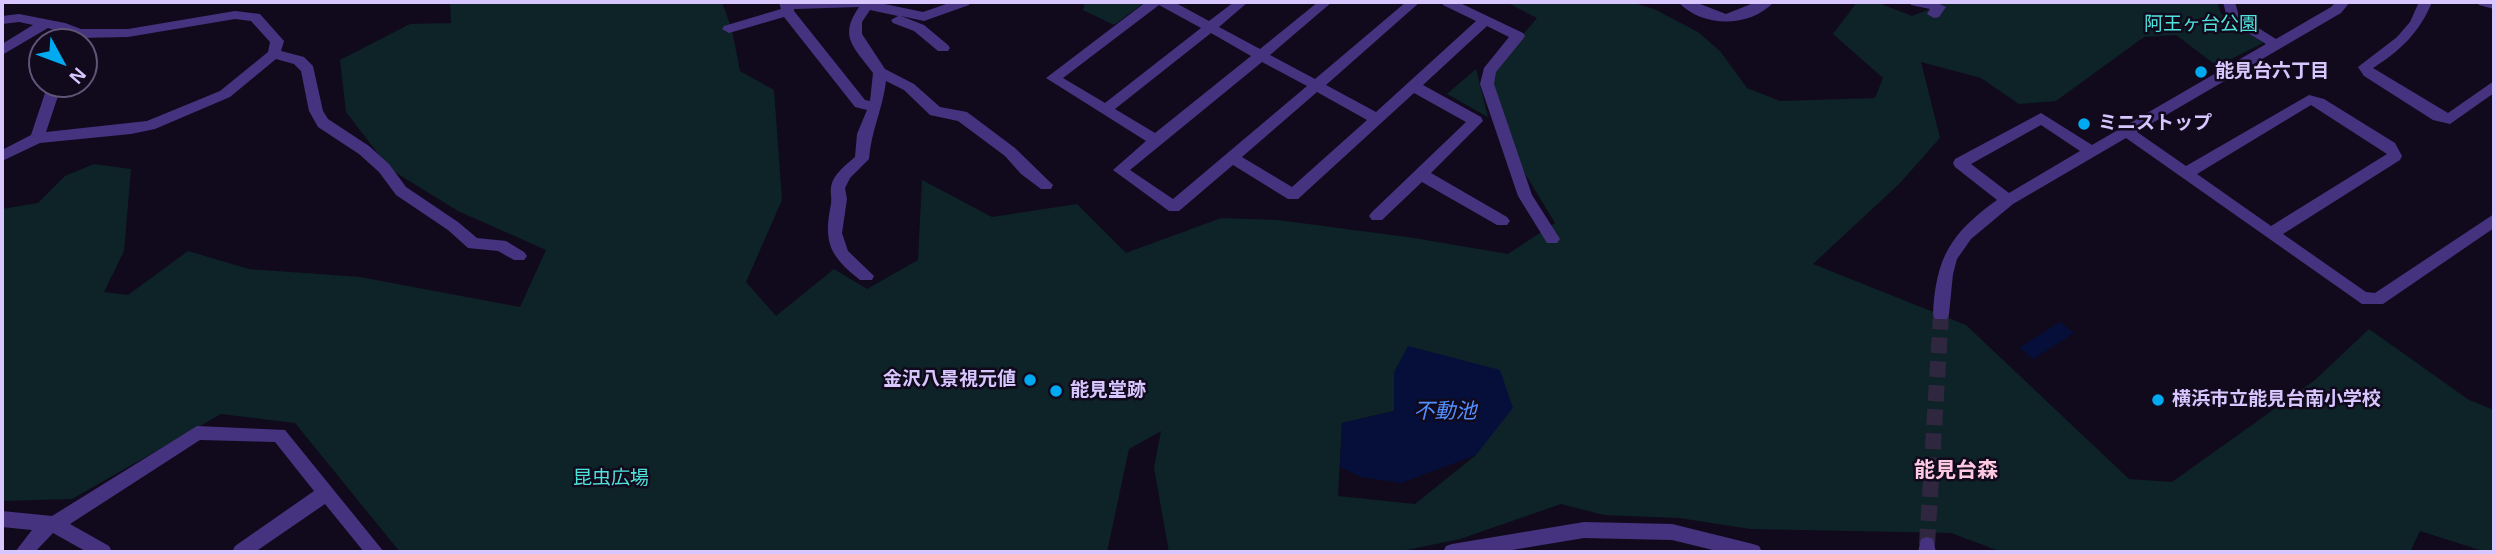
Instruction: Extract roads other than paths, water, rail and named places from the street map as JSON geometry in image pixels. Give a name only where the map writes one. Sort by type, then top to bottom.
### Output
[{"type":"street","points":[[729,29],[787,6],[867,5],[923,17],[964,2]]},
{"type":"street","points":[[1154,2],[1053,78],[1156,140]]},
{"type":"street","points":[[1164,2],[1377,119]]},
{"type":"street","points":[[1105,110],[1242,2]]},
{"type":"street","points":[[1325,2],[1120,170],[1174,207],[1414,2]]},
{"type":"street","points":[[1448,2],[1518,36],[1489,71],[1487,84],[1525,196],[1552,239]]},
{"type":"street","points":[[1685,2],[1717,20],[1726,21],[1768,2]]},
{"type":"street","points":[[1916,2],[1939,7],[1934,14]]},
{"type":"street","points":[[2229,2],[2233,19],[2277,45]]},
{"type":"street","points":[[1941,314],[1942,284],[1948,259],[1970,226],[2008,200],[2336,10],[2343,2]]},
{"type":"street","points":[[2426,2],[2409,34],[2393,50],[2365,67],[2369,74],[2438,116],[2451,119],[2494,86]]},
{"type":"street","points":[[2484,2],[2494,5]]},
{"type":"street","points":[[2,4],[19,18]]},
{"type":"street","points":[[867,5],[919,29],[943,48]]},
{"type":"street","points":[[867,5],[855,22],[855,34],[859,44],[880,72],[909,87],[935,111],[962,116],[1010,152],[1026,170],[1046,185]]},
{"type":"street","points":[[787,6],[860,104],[876,107]]},
{"type":"street","points":[[2,156],[37,138],[131,130],[150,125],[225,94],[274,54],[277,41],[255,17],[235,15],[98,36]]},
{"type":"street","points":[[2,20],[19,18],[66,28]]},
{"type":"street","points":[[1232,158],[1293,195],[1486,20]]},
{"type":"street","points":[[2,50],[45,24]]},
{"type":"street","points":[[274,54],[299,60],[308,69],[316,111],[323,123],[364,150],[384,168],[401,191],[453,226],[473,244],[502,245],[519,256]]},
{"type":"street","points":[[866,276],[849,263],[835,247],[833,232],[841,197],[838,188],[844,175],[862,159],[864,134],[876,107],[880,72]]},
{"type":"street","points":[[1377,216],[1476,121],[1413,86]]},
{"type":"street","points":[[37,138],[50,98]]},
{"type":"street","points":[[2186,173],[2309,100],[2319,102],[2390,147],[2395,156],[2272,233]]},
{"type":"street","points":[[2008,200],[1960,163],[2041,118],[2093,153]]},
{"type":"street","points":[[2127,132],[2362,298],[2377,300],[2494,220]]},
{"type":"street","points":[[1421,174],[1502,221]]},
{"type":"street","points":[[24,552],[51,524],[197,433],[279,435],[371,551]]},
{"type":"street","points":[[241,552],[327,493]]},
{"type":"street","points":[[2,519],[51,524],[103,552]]},
{"type":"street","points":[[1452,552],[1528,547],[1584,530],[1672,532],[1753,552]]},
{"type":"water","points":[[2060,322],[2074,333],[2033,359],[2019,348]]},
{"type":"water","name":"不動池","points":[[1408,346],[1500,370],[1513,408],[1476,455],[1401,483],[1361,477],[1340,467],[1342,423],[1394,411],[1394,372]]},
{"type":"tunnel","points":[[1927,545],[1941,314]]},
{"type":"place","name":"能見台六丁目","points":[[2201,72]]},
{"type":"place","name":"ミニストップ","points":[[2084,124]]},
{"type":"place","name":"金沢八景視元値","points":[[1030,380]]},
{"type":"place","name":"能見堂跡","points":[[1056,391]]},
{"type":"place","name":"横浜市立能見台南小学校","points":[[2158,400]]},
{"type":"district","name":"能見台森","points":[[1956,471]]},
{"type":"park label","name":"阿王ヶ台公園","points":[[2201,25]]},
{"type":"park label","name":"昆虫広場","points":[[611,479]]}]
